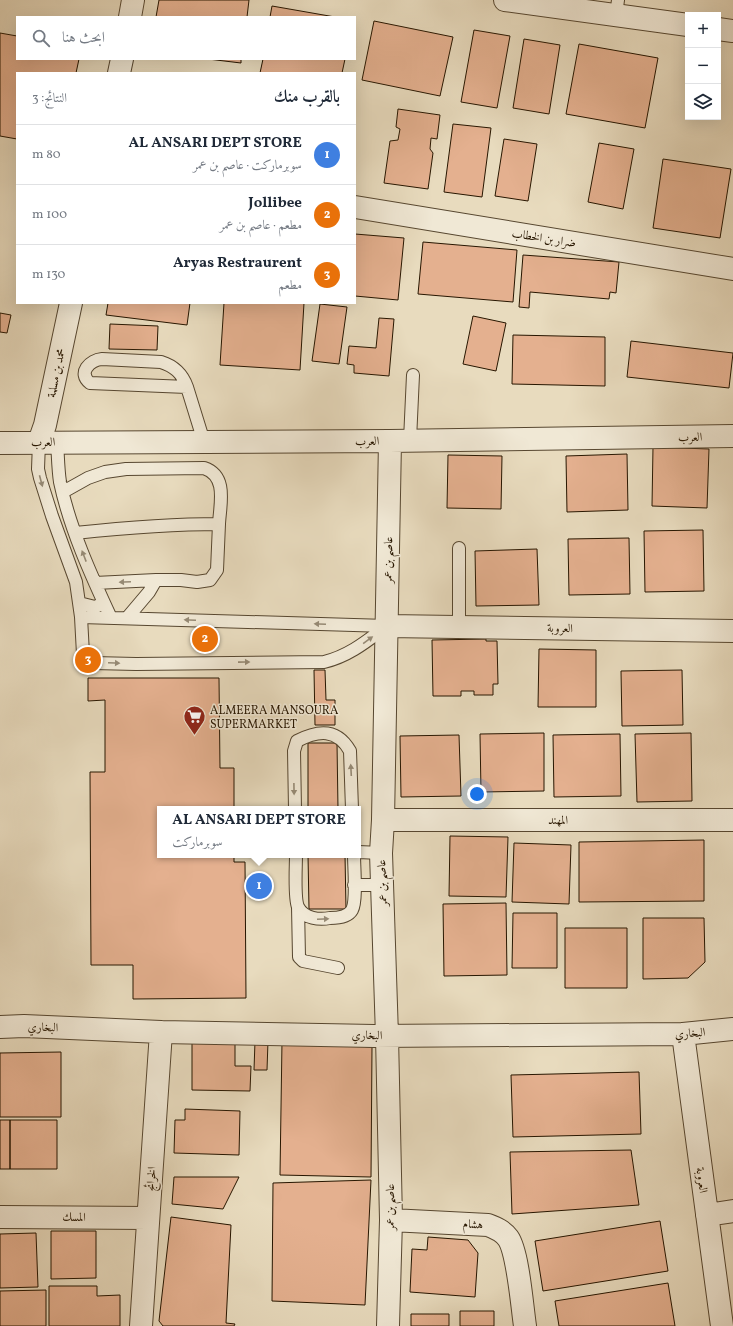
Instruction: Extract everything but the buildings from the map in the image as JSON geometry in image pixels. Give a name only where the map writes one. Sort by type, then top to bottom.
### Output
[{"type":"street","points":[[130,16],[133,0]]},
{"type":"street","points":[[506,0],[617,8],[685,24]]},
{"type":"street","points":[[721,29],[733,31]]},
{"type":"street","points":[[119,72],[122,60]]},
{"type":"street","name":"ضرار بن الخطاب","points":[[356,207],[733,269]]},
{"type":"street","name":"محمد بن مسلمة","points":[[48,442],[45,425],[71,304]]},
{"type":"street","name":"العرب","points":[[0,443],[400,441],[733,436]]},
{"type":"street","name":"عاصم بن عمر","points":[[388,1326],[391,1220],[381,853],[387,626],[400,441]]},
{"type":"street","name":"العروبة","points":[[387,626],[733,631]]},
{"type":"street","name":"المهند","points":[[383,820],[733,820]]},
{"type":"street","name":"البخاري","points":[[0,1027],[24,1026],[161,1032],[387,1036],[683,1034],[733,1029]]},
{"type":"street","name":"الخرائج","points":[[141,1326],[161,1032]]},
{"type":"street","name":"العروبة","points":[[683,1034],[722,1326]]},
{"type":"street","points":[[707,1215],[733,1211]]},
{"type":"street","name":"المسك","points":[[0,1217],[148,1218]]},
{"type":"street","name":"هشام","points":[[391,1220],[488,1225],[500,1230],[509,1239],[514,1254],[525,1326]]},
{"type":"lane","points":[[187,387],[90,382],[85,376],[86,368],[95,360],[102,359],[161,362],[170,365],[177,370],[184,379],[187,387],[204,442]]},
{"type":"lane","points":[[400,441],[413,375]]},
{"type":"lane","points":[[48,442],[75,532],[95,583],[111,618]]},
{"type":"lane","points":[[48,442],[38,469],[52,516],[76,582],[81,617],[83,654],[93,663],[324,662],[337,659],[350,653],[387,626]]},
{"type":"lane","points":[[63,492],[88,478],[105,472],[126,469],[204,468],[212,471],[216,475],[220,484],[217,570],[210,580],[196,582],[181,580],[156,580],[95,583]]},
{"type":"lane","points":[[75,532],[219,524]]},
{"type":"lane","points":[[459,548],[459,627]]},
{"type":"lane","points":[[127,618],[149,592],[156,580]]},
{"type":"lane","points":[[79,603],[95,607],[104,603]]},
{"type":"lane","points":[[81,617],[387,626]]},
{"type":"lane","points":[[295,806],[294,751],[297,741],[309,735],[326,733],[337,736],[346,744],[350,751],[352,806]]},
{"type":"lane","points":[[361,852],[381,853]]},
{"type":"lane","points":[[296,858],[296,898],[298,907],[299,957],[303,961],[338,968]]},
{"type":"lane","points":[[298,907],[306,915],[316,919],[344,916],[352,910],[355,901],[354,858]]},
{"type":"lane","points":[[354,885],[382,885]]},
{"type":"place","name":"Jollibee","points":[[205,639]]},
{"type":"place","name":"Aryas Restraurent","points":[[88,660]]},
{"type":"place","name":"ALMEERA MANSOURA SUPERMARKET","points":[[194,736]]},
{"type":"place","name":"AL ANSARI DEPT STORE","points":[[259,886]]}]
